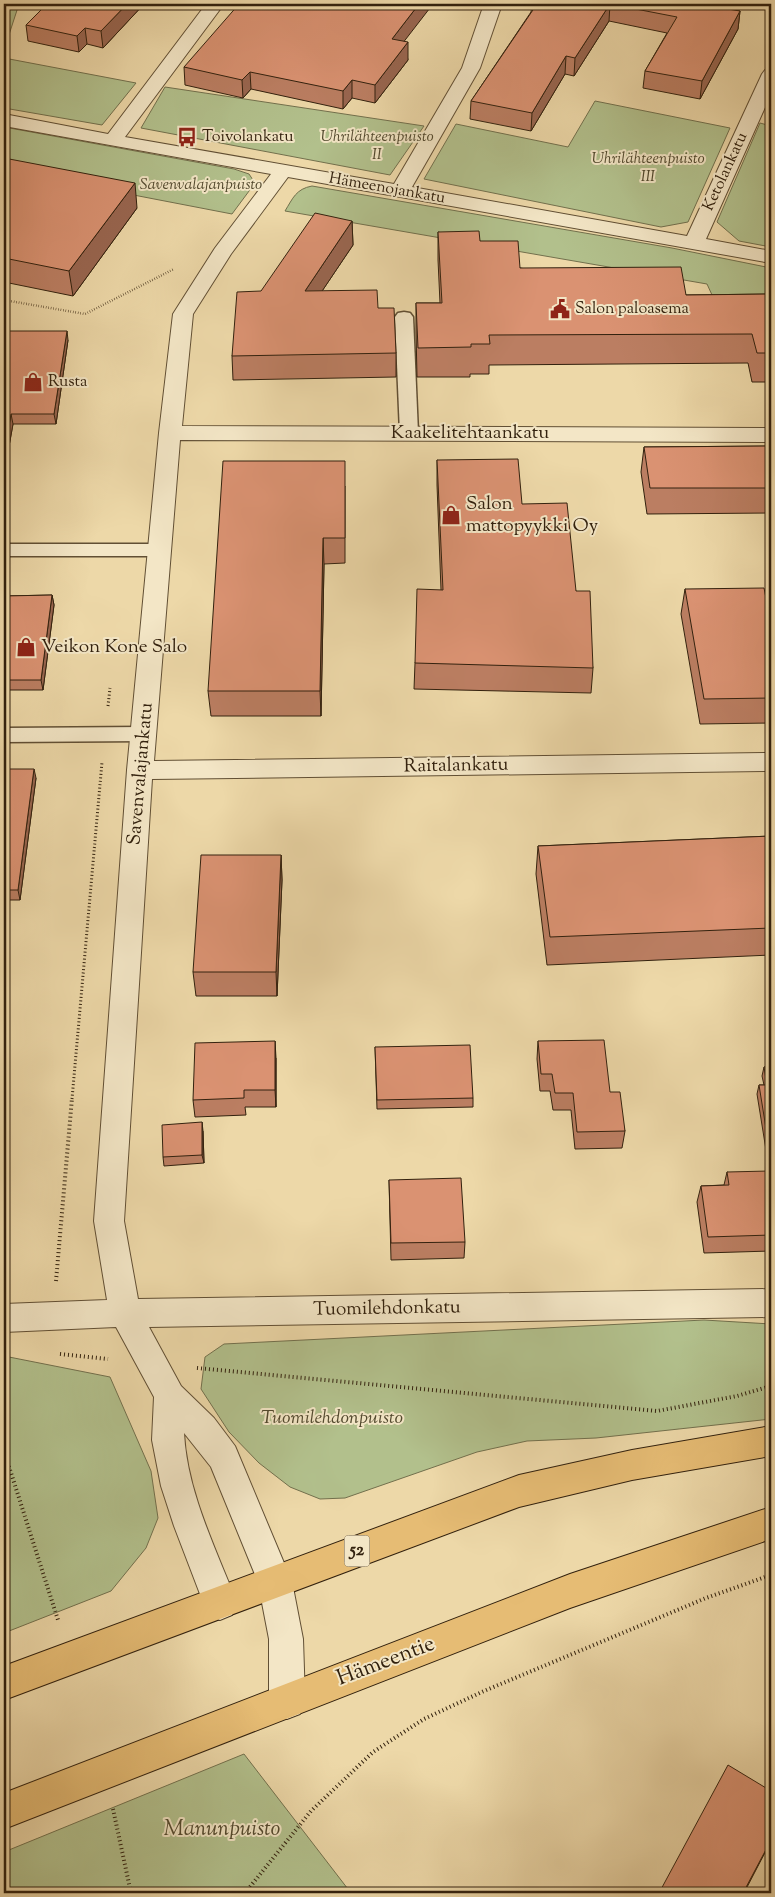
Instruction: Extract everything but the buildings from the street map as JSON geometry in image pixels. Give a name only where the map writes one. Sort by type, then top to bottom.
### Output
[{"type":"main road","name":"52","points":[[4,1683],[519,1491],[632,1465],[771,1441]]},
{"type":"main road","name":"Hämeentie","points":[[4,1811],[570,1591],[771,1523]]},
{"type":"street","points":[[113,140],[215,4]]},
{"type":"street","points":[[400,190],[471,68],[493,4]]},
{"type":"street","name":"Ketolankatu","points":[[694,243],[771,74]]},
{"type":"street","name":"Hämeenojankatu","points":[[4,120],[282,172],[400,190],[771,258]]},
{"type":"street","name":"Savenvalajankatu","points":[[282,172],[222,252],[183,314],[170,432],[140,770],[109,1220],[125,1313],[170,1396],[202,1430],[223,1457],[275,1582],[286,1639],[287,1701]]},
{"type":"street","name":"Kaakelitehtaankatu","points":[[170,432],[771,435]]},
{"type":"street","name":"Raitalankatu","points":[[140,770],[771,762]]},
{"type":"street","name":"Tuomilehdonkatu","points":[[4,1318],[125,1313],[771,1304]]},
{"type":"street","points":[[170,1396],[168,1444],[175,1476],[185,1509],[220,1603]]},
{"type":"lane","points":[[404,316],[409,433]]},
{"type":"lane","points":[[4,550],[160,550]]},
{"type":"lane","points":[[4,735],[144,734]]},
{"type":"path","points":[[4,300],[85,314],[178,267]]},
{"type":"path","points":[[52,1353],[657,1411],[737,1396],[771,1386]]},
{"type":"path","points":[[4,1451],[58,1620]]},
{"type":"path","points":[[244,1893],[311,1811],[373,1752],[424,1719],[484,1691],[706,1598],[771,1576]]},
{"type":"path","points":[[111,1801],[130,1893]]},
{"type":"green space","points":[[4,4],[19,4],[4,50]]},
{"type":"green space","points":[[4,58],[136,83],[102,125],[4,108]]},
{"type":"green space","name":"Uhrilähteenpuisto II","points":[[165,87],[424,126],[390,175],[141,128]]},
{"type":"green space","name":"Uhrilähteenpuisto III","points":[[595,101],[730,128],[688,222],[661,227],[424,179],[456,124],[568,147]]},
{"type":"green space","points":[[760,123],[771,126],[771,247],[739,241],[717,222]]},
{"type":"green space","name":"Savenvalajanpuisto","points":[[4,127],[234,169],[249,174],[255,183],[232,214],[4,170]]},
{"type":"green space","points":[[312,186],[672,248],[771,268],[771,310],[718,308],[707,284],[285,211],[293,198],[302,189]]},
{"type":"green space","name":"Tuomilehdonpuisto","points":[[704,1320],[771,1324],[771,1419],[596,1438],[527,1441],[477,1452],[345,1498],[320,1499],[290,1487],[259,1463],[229,1432],[201,1389],[205,1357],[224,1344]]},
{"type":"green space","points":[[4,1356],[110,1377],[151,1471],[158,1518],[146,1548],[111,1591],[4,1633]]},
{"type":"green space","name":"Manunpuisto","points":[[244,1754],[351,1893],[4,1893],[4,1852]]},
{"type":"place","name":"Toivolankatu","points":[[187,137]]},
{"type":"place","name":"Salon paloasema","points":[[560,309]]},
{"type":"place","name":"Rusta","points":[[33,382]]},
{"type":"place","name":"Salon mattopyykki Oy","points":[[451,515]]},
{"type":"place","name":"Veikon Kone Salo","points":[[26,647]]}]
